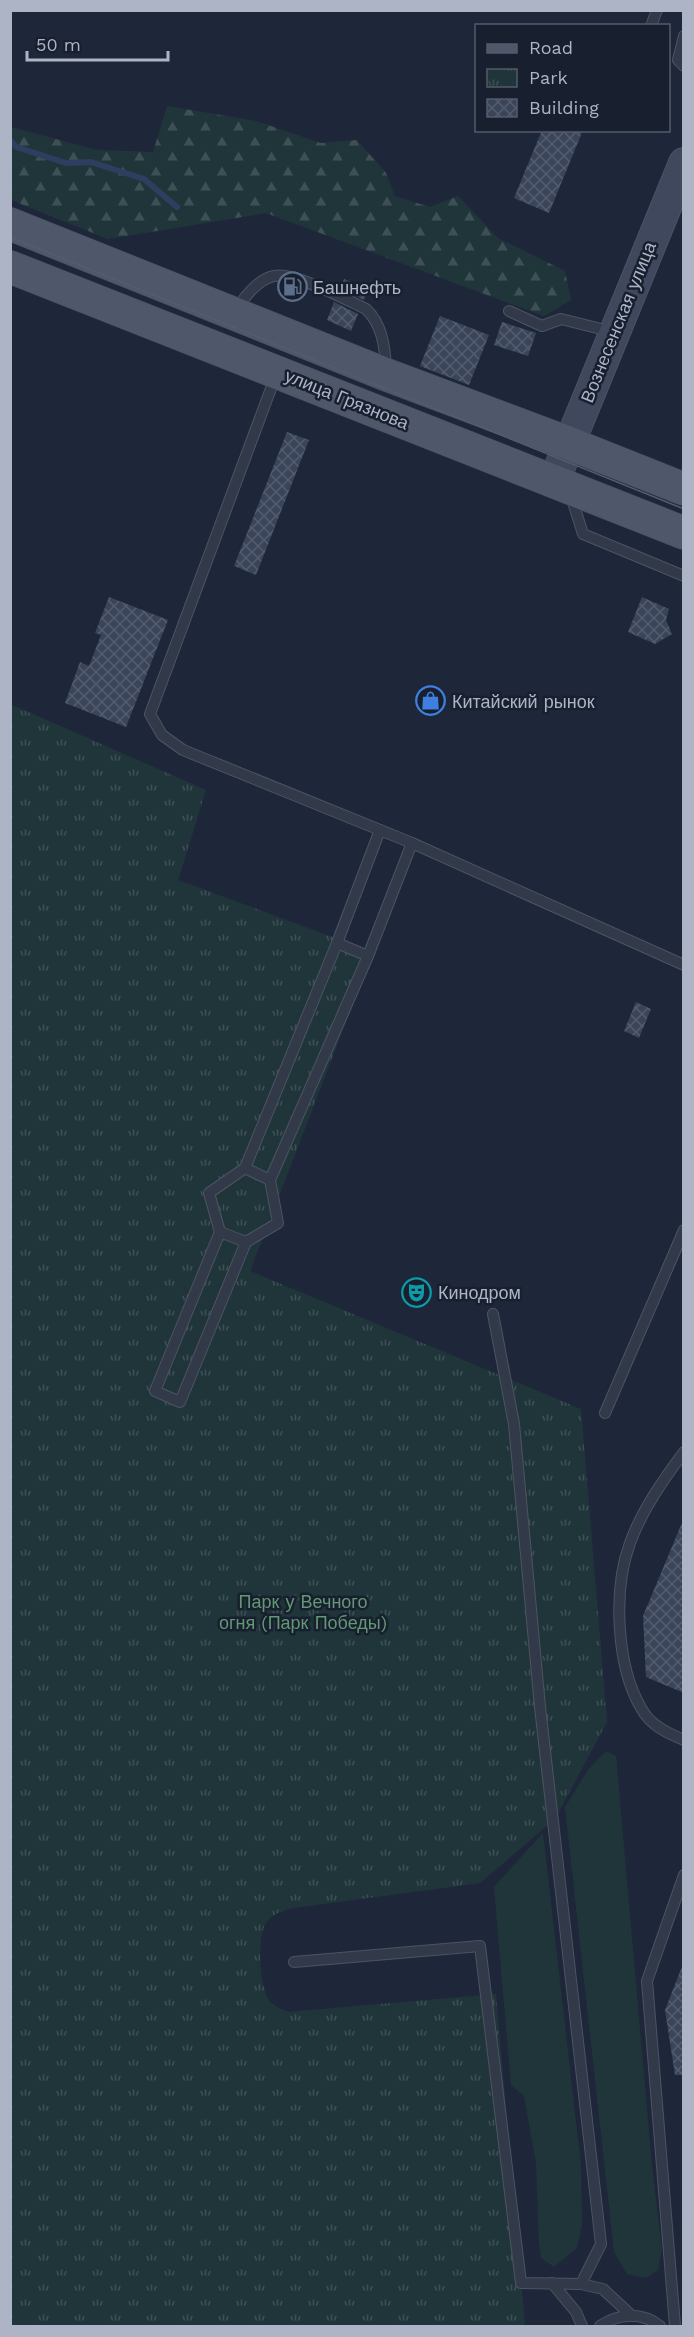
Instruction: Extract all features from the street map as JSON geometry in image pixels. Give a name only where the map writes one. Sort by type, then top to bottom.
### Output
[{"type":"main road","name":"улица Грязнова","points":[[10,224],[387,375],[684,489]]},
{"type":"main road","name":"улица Грязнова","points":[[10,267],[684,533]]},
{"type":"street","name":"Вознесенская улица","points":[[561,484],[568,443],[684,163]]},
{"type":"lane","points":[[684,36],[678,60],[684,66]]},
{"type":"lane","points":[[234,313],[246,294],[272,276],[285,276],[312,285],[366,309],[372,314],[378,323],[385,350],[387,375]]},
{"type":"lane","points":[[509,311],[542,326],[561,319],[613,332]]},
{"type":"lane","points":[[278,372],[150,714],[162,735],[183,750],[412,843],[684,965]]},
{"type":"lane","points":[[561,484],[583,534],[684,576]]},
{"type":"lane","points":[[380,830],[337,943],[245,1168],[209,1193],[220,1232],[155,1391],[180,1402],[246,1242],[278,1224],[270,1180],[368,956],[412,843]]},
{"type":"lane","points":[[337,943],[368,956]]},
{"type":"lane","points":[[245,1168],[270,1180]]},
{"type":"lane","points":[[605,1413],[684,1230]]},
{"type":"lane","points":[[220,1232],[246,1242]]},
{"type":"lane","points":[[493,1314],[514,1424],[540,1707],[601,2244],[581,2284]]},
{"type":"lane","points":[[684,1452],[651,1500],[630,1544],[622,1583],[620,1625],[626,1672],[641,1709],[663,1732],[684,1740]]},
{"type":"lane","points":[[675,2326],[647,1981],[684,1875]]},
{"type":"lane","points":[[294,1962],[480,1946],[521,2283],[581,2284],[603,2289],[632,2316]]},
{"type":"lane","points":[[552,2283],[576,2312],[582,2326]]},
{"type":"lane","points":[[600,2326],[617,2318],[632,2316],[651,2320],[660,2326]]},
{"type":"green space","points":[[167,106],[256,121],[321,143],[357,140],[386,173],[395,196],[430,207],[458,196],[498,238],[565,271],[571,300],[544,316],[266,213],[108,239],[11,200],[11,127],[97,150],[153,152]]},
{"type":"green space","name":"Парк у Вечного огня (Парк Победы)","points":[[10,704],[206,790],[178,880],[373,952],[250,1271],[581,1409],[607,1722],[555,1819],[480,1883],[293,1908],[278,1913],[266,1923],[260,1952],[262,1977],[268,1997],[272,2004],[289,2012],[496,1994],[525,2326],[11,2326]]},
{"type":"green space","points":[[606,1751],[616,1756],[652,2166],[662,2249],[658,2270],[646,2278],[627,2274],[614,2252],[565,1807],[588,1770]]},
{"type":"green space","points":[[543,1833],[581,2165],[582,2224],[577,2248],[554,2267],[541,2258],[536,2163],[524,2096],[511,2085],[494,1887]]},
{"type":"building","points":[[541,132],[582,132],[549,213],[514,198]]},
{"type":"building","points":[[344,279],[369,289],[364,300],[340,288]]},
{"type":"building","points":[[334,302],[358,314],[351,331],[327,320]]},
{"type":"building","points":[[440,316],[489,335],[469,385],[420,366]]},
{"type":"building","points":[[502,322],[536,333],[528,356],[494,345]]},
{"type":"building","points":[[287,432],[309,440],[256,575],[234,566]]},
{"type":"building","points":[[109,597],[168,620],[126,727],[65,703],[80,662],[89,666],[101,635],[95,633]]},
{"type":"building","points":[[642,597],[669,609],[666,620],[672,634],[655,644],[628,632]]},
{"type":"building","points":[[636,1002],[651,1009],[639,1038],[624,1031]]},
{"type":"building","points":[[684,1518],[684,1693],[646,1677],[643,1616]]},
{"type":"building","points":[[683,1964],[684,2075],[675,2075],[665,2010]]},
{"type":"waterway","points":[[10,140],[16,147],[66,163],[91,162],[144,179],[177,207]]},
{"type":"tram line","points":[[10,237],[684,509]]},
{"type":"place","name":"Башнефть","points":[[292,287]]},
{"type":"place","name":"Китайский рынок","points":[[431,701]]},
{"type":"place","name":"Кинодром","points":[[417,1292]]}]
